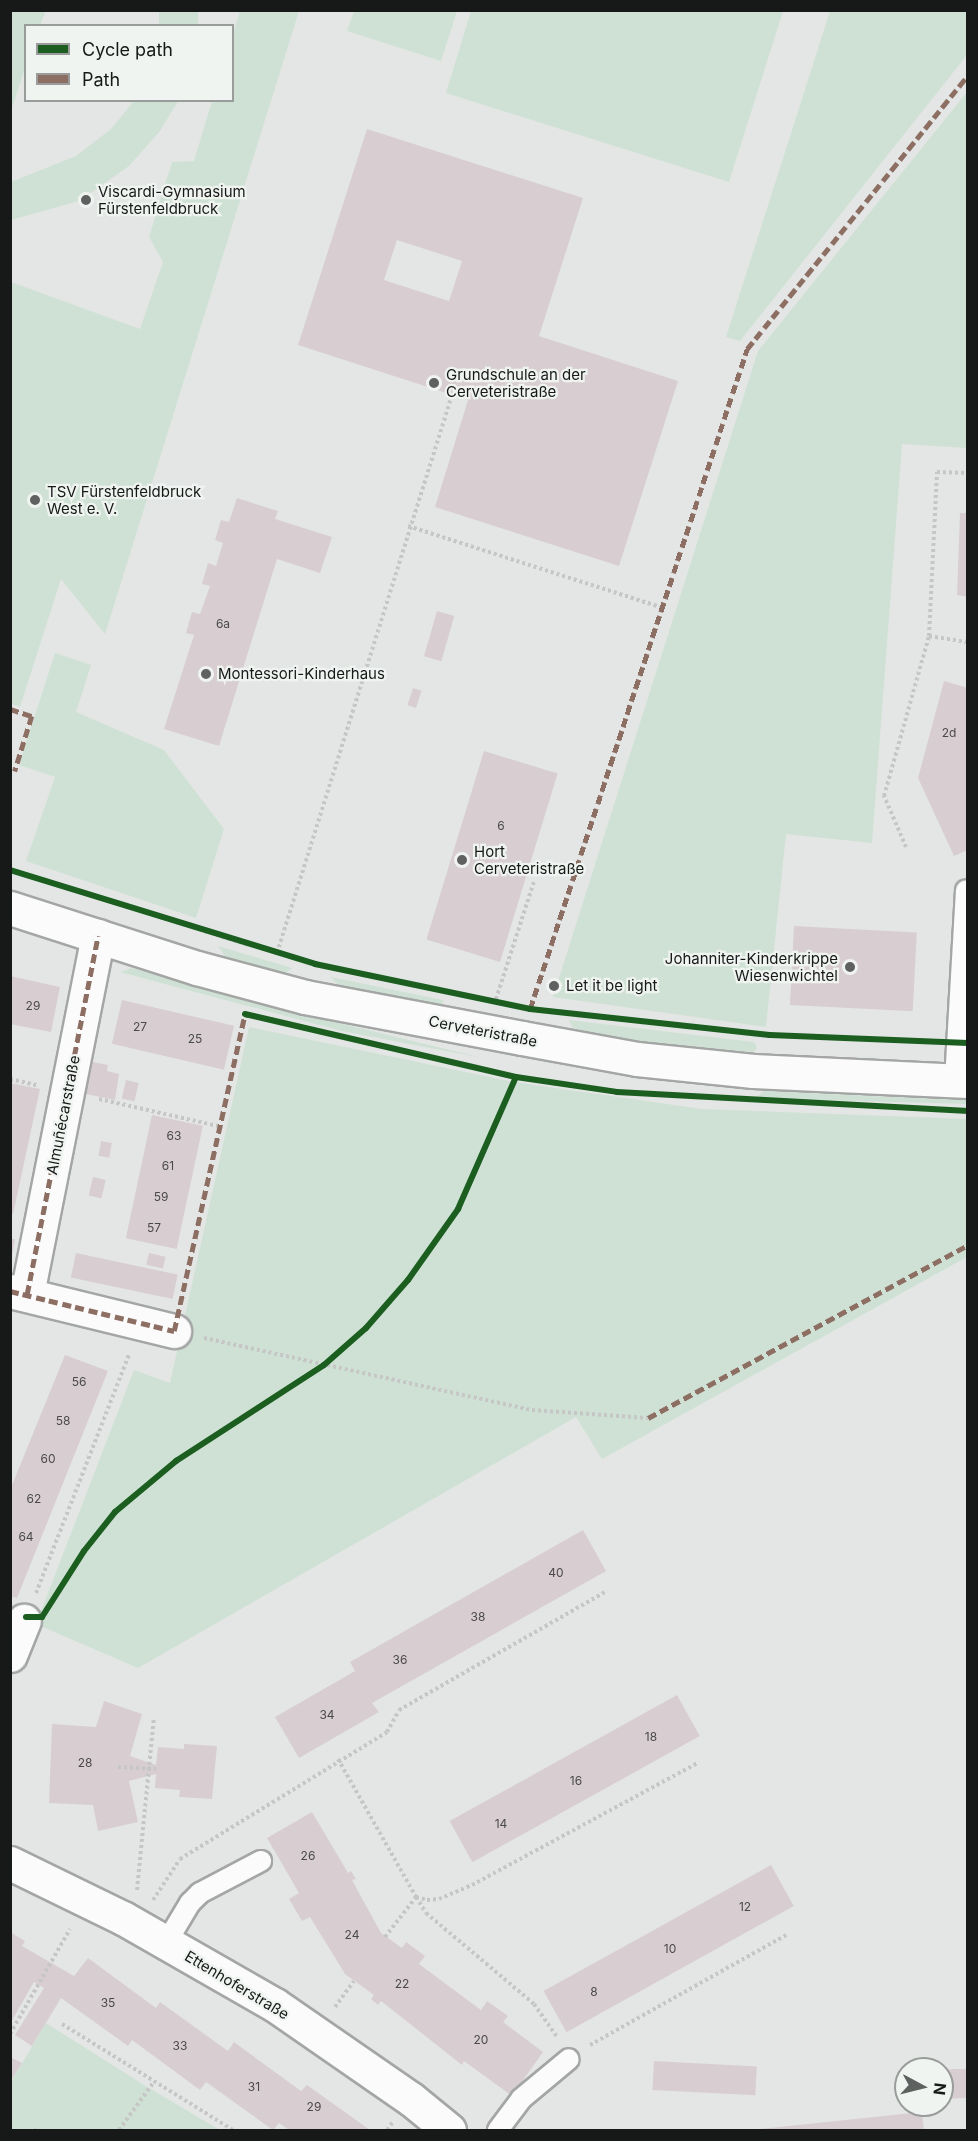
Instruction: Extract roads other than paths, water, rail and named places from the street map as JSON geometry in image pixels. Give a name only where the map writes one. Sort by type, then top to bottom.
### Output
[{"type":"street","name":"Cerveteristraße","points":[[10,908],[305,997],[637,1059],[753,1071],[961,1081]]},
{"type":"street","name":"Almuñécarstraße","points":[[98,936],[68,1092],[19,1292],[174,1332]]},
{"type":"street","points":[[10,1655],[24,1621]]},
{"type":"street","name":"Ettenhoferstraße","points":[[10,1863],[130,1922],[275,2005],[411,2099],[449,2130]]},
{"type":"lane","points":[[961,1081],[958,1043],[966,890]]},
{"type":"lane","points":[[166,1943],[200,1893],[261,1861]]},
{"type":"lane","points":[[498,2130],[521,2099],[548,2085],[568,2060]]},
{"type":"place","name":"Viscardi-Gymnasium Fürstenfeldbruck","points":[[86,200]]},
{"type":"place","name":"Grundschule an der Cerveteristraße","points":[[434,383]]},
{"type":"place","name":"TSV Fürstenfeldbruck West e. V.","points":[[35,500]]},
{"type":"place","name":"Montessori-Kinderhaus","points":[[206,674]]},
{"type":"place","name":"Hort Cerveteristraße","points":[[462,860]]},
{"type":"place","name":"Johanniter-Kinderkrippe Wiesenwichtel","points":[[850,967]]},
{"type":"place","name":"Let it be light","points":[[554,986]]}]
